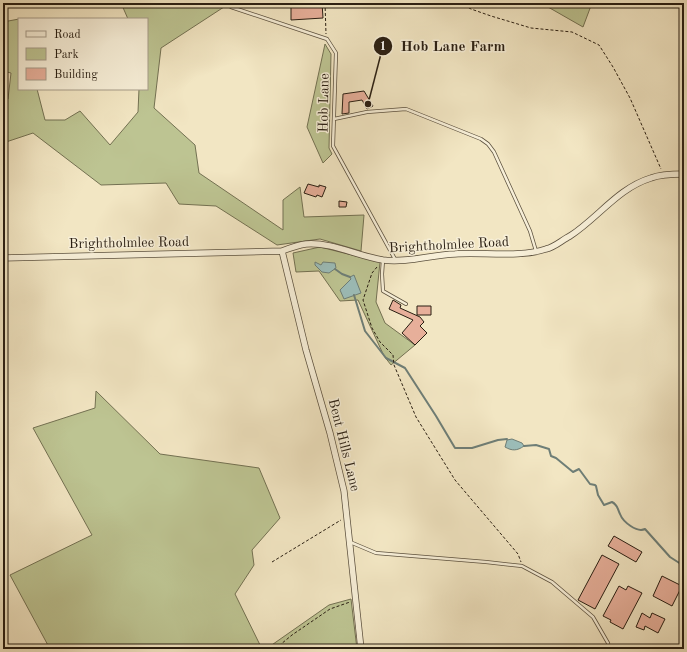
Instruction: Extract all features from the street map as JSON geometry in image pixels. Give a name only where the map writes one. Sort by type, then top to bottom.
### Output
[{"type":"street","name":"Brightholmlee Road","points":[[3,258],[282,251],[305,244],[320,244],[381,260],[396,261],[456,254],[515,253],[536,251],[553,246],[579,230],[626,190],[650,178],[663,175],[684,174]]},
{"type":"street","name":"Bent Hills Lane","points":[[282,251],[306,350],[330,433],[344,491],[361,649]]},
{"type":"lane","points":[[226,3],[231,7],[325,38]]},
{"type":"lane","name":"Hob Lane","points":[[325,38],[336,53],[333,146],[396,261]]},
{"type":"lane","points":[[334,119],[367,112],[406,109],[481,139],[488,144],[497,158],[530,231],[536,251]]},
{"type":"lane","points":[[381,260],[383,291],[406,304]]},
{"type":"lane","points":[[349,541],[376,553],[522,566],[552,582],[593,617],[608,643],[609,649]]},
{"type":"path","points":[[174,3],[199,3]]},
{"type":"path","points":[[325,3],[325,38]]},
{"type":"path","points":[[460,3],[471,9],[530,28],[572,32],[599,45],[630,98],[663,175]]},
{"type":"path","points":[[381,260],[372,273],[363,300],[372,328],[380,342],[393,355],[394,365],[416,417],[455,480],[518,554],[522,566]]},
{"type":"path","points":[[272,562],[339,520],[347,518]]},
{"type":"path","points":[[275,649],[292,635],[330,610],[351,602],[355,598]]},
{"type":"green space","points":[[121,3],[227,3],[227,5],[161,48],[154,108],[195,145],[199,173],[283,230],[283,200],[300,187],[304,217],[364,215],[361,251],[320,239],[277,245],[216,206],[179,204],[166,183],[101,185],[33,133],[3,143],[3,102],[8,99],[11,73],[3,71],[3,22],[18,19],[18,90],[37,90],[45,120],[65,120],[80,111],[110,145],[138,112],[139,90],[148,90],[148,18],[128,18]]},
{"type":"green space","points":[[541,3],[592,3],[583,27]]},
{"type":"green space","points":[[325,44],[331,54],[329,148],[332,154],[323,163],[307,127]]},
{"type":"green space","points":[[320,247],[380,262],[376,302],[385,323],[415,345],[391,365],[384,356],[358,300],[340,301],[319,271],[296,272],[293,253]]},
{"type":"green space","points":[[96,391],[160,454],[259,468],[280,518],[252,550],[254,565],[235,594],[262,649],[50,649],[10,575],[92,535],[33,428],[95,408]]},
{"type":"green space","points":[[351,599],[357,649],[266,649],[329,605]]},
{"type":"water","points":[[315,262],[321,265],[323,262],[335,263],[336,268],[329,273],[322,272],[315,265]]},
{"type":"water","points":[[354,275],[361,293],[344,299],[340,290],[351,279],[350,277]]},
{"type":"water","points":[[512,439],[522,443],[524,446],[514,450],[505,447],[507,440]]},
{"type":"building","points":[[322,3],[323,18],[291,20],[291,5]]},
{"type":"building","points":[[364,91],[373,106],[367,109],[362,100],[349,102],[349,113],[342,114],[343,94]]},
{"type":"building","points":[[308,184],[326,187],[322,197],[317,195],[316,197],[304,193]]},
{"type":"building","points":[[339,201],[347,202],[346,207],[339,207]]},
{"type":"building","points":[[393,300],[401,305],[400,308],[420,317],[424,322],[420,326],[427,333],[415,345],[402,333],[413,320],[389,309]]},
{"type":"building","points":[[417,306],[431,306],[431,315],[417,315]]},
{"type":"building","points":[[614,536],[642,552],[636,562],[608,546]]},
{"type":"building","points":[[602,555],[619,564],[595,609],[578,600]]},
{"type":"building","points":[[662,576],[682,586],[672,606],[653,596]]},
{"type":"building","points":[[619,586],[626,590],[628,586],[642,593],[623,629],[610,622],[611,620],[603,616]]},
{"type":"building","points":[[642,613],[650,618],[652,613],[665,619],[658,633],[645,626],[644,630],[636,627]]},
{"type":"waterway","points":[[335,269],[350,277]]},
{"type":"waterway","points":[[354,295],[365,331],[386,358],[405,368],[455,448],[472,448],[498,440],[507,439]]},
{"type":"waterway","points":[[524,446],[536,445],[549,449],[551,456],[556,458],[573,472],[579,469],[590,484],[596,486],[598,495],[604,505],[612,502],[614,503],[627,523],[634,528],[642,530],[645,529],[670,557],[684,566]]},
{"type":"place","name":"Hob Lane Farm","points":[[368,104]]}]
